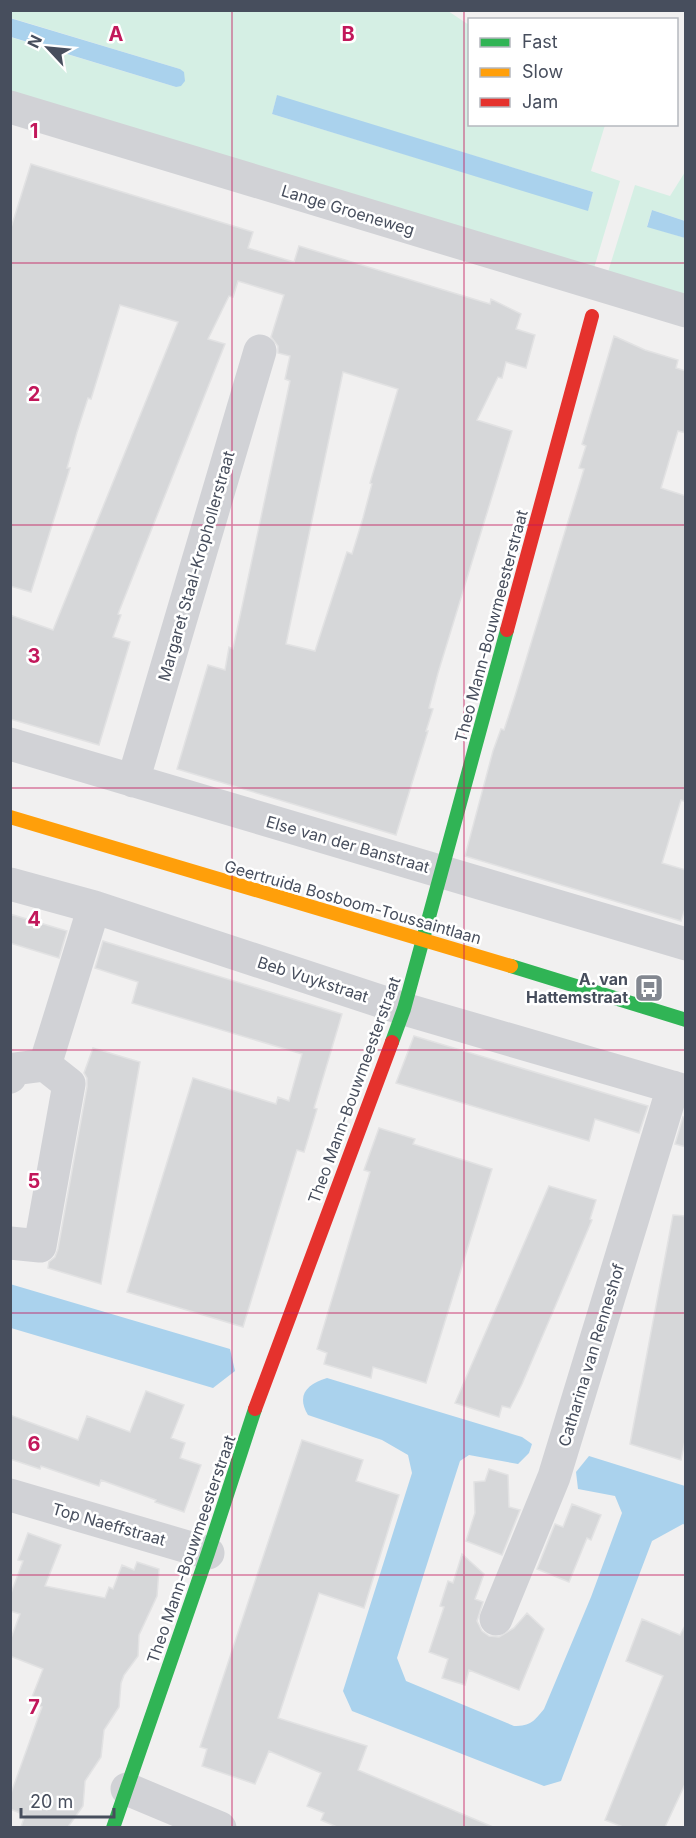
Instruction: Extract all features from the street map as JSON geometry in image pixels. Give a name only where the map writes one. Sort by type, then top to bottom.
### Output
[{"type":"street","name":"Lange Groeneweg","points":[[10,107],[686,311]]},
{"type":"street","name":"Theo Mann-Bouwmeesterstraat","points":[[113,1827],[208,1553],[267,1373],[404,1009],[592,316]]},
{"type":"street","name":"Margaret Staal-Krophollerstraat","points":[[133,781],[260,351]]},
{"type":"street","name":"Else van der Banstraat","points":[[10,744],[686,944]]},
{"type":"street","name":"Geertruida Bosboom-Toussaintlaan","points":[[10,817],[348,919],[423,939],[686,1020]]},
{"type":"street","name":"Beb Vuykstraat","points":[[10,884],[93,907],[404,1009],[679,1089]]},
{"type":"street","points":[[45,1065],[93,907]]},
{"type":"street","points":[[10,1077],[14,1069],[45,1065],[69,1084],[40,1246],[10,1243]]},
{"type":"street","name":"Catharina van Renneshof","points":[[496,1619],[554,1477],[679,1089]]},
{"type":"street","name":"Top Naeffstraat","points":[[10,1495],[208,1553]]},
{"type":"street","points":[[127,1789],[220,1827]]},
{"type":"green space","points":[[11,11],[448,11],[468,24],[468,126],[605,126],[591,171],[620,181],[594,268],[11,91],[10,37],[176,87],[180,69],[11,18]],"holes":[[[277,96],[593,192],[588,210],[272,114]]]},
{"type":"green space","points":[[685,172],[685,221],[652,210],[647,226],[685,238],[685,295],[608,272],[635,185],[670,196]]},
{"type":"water","points":[[10,18],[180,69],[184,72],[185,81],[181,86],[176,87],[11,37]]},
{"type":"water","points":[[277,95],[593,192],[588,211],[272,114]]},
{"type":"water","points":[[652,210],[685,221],[685,238],[647,227]]},
{"type":"water","points":[[10,1284],[230,1349],[235,1371],[213,1388],[11,1328]]},
{"type":"water","points":[[327,1378],[522,1437],[532,1444],[529,1453],[518,1464],[469,1455],[460,1461],[397,1658],[406,1681],[514,1726],[532,1722],[544,1709],[591,1597],[622,1513],[615,1496],[578,1489],[576,1472],[589,1456],[685,1486],[685,1525],[652,1541],[561,1781],[544,1786],[352,1711],[343,1691],[412,1473],[408,1455],[382,1440],[308,1415],[303,1396],[309,1387]]},
{"type":"building","points":[[31,164],[253,232],[248,248],[294,262],[299,246],[490,304],[491,299],[521,314],[516,329],[535,335],[526,368],[506,362],[502,378],[498,377],[477,420],[512,431],[438,673],[429,708],[433,709],[426,731],[428,731],[396,835],[177,769],[208,665],[225,670],[229,647],[233,649],[290,381],[285,379],[290,356],[278,353],[278,346],[271,337],[284,295],[238,281],[233,297],[229,296],[208,339],[225,344],[118,614],[121,615],[113,637],[130,642],[99,745],[10,719],[10,615],[53,630],[178,322],[120,305],[91,399],[88,398],[77,432],[67,468],[70,468],[31,592],[10,586],[10,231]],"holes":[[[343,372],[398,389],[352,554],[347,552],[315,651],[286,644]]]},
{"type":"building","points":[[614,336],[645,350],[678,360],[676,368],[686,371],[686,433],[678,431],[661,488],[686,496],[686,802],[681,800],[662,863],[686,870],[686,906],[681,921],[465,856],[493,751],[501,729],[504,730],[515,696],[584,469],[579,468],[586,446],[582,444]]},
{"type":"building","points":[[10,914],[67,931],[59,958],[10,943]]},
{"type":"building","points":[[103,941],[342,1014],[314,1108],[317,1109],[304,1152],[297,1150],[243,1327],[127,1292],[193,1078],[276,1104],[278,1097],[289,1101],[302,1054],[132,1003],[138,982],[95,968]]},
{"type":"building","points":[[414,1036],[648,1106],[639,1133],[595,1119],[589,1141],[396,1083]]},
{"type":"building","points":[[93,1048],[140,1062],[101,1284],[48,1268],[49,1262],[55,1257],[58,1249],[87,1087],[87,1078],[84,1073]]},
{"type":"building","points":[[683,1117],[686,1118],[686,1147],[675,1144]]},
{"type":"building","points":[[379,1128],[415,1139],[413,1144],[492,1169],[426,1383],[373,1367],[371,1378],[324,1364],[327,1353],[317,1349],[370,1172],[364,1170]]},
{"type":"building","points":[[549,1186],[596,1200],[590,1219],[592,1220],[522,1384],[510,1408],[502,1406],[499,1417],[455,1403]]},
{"type":"building","points":[[673,1215],[686,1216],[686,1436],[681,1460],[630,1444]]},
{"type":"building","points":[[146,1391],[184,1405],[171,1438],[185,1443],[180,1458],[201,1465],[184,1512],[101,1480],[99,1486],[41,1466],[40,1469],[10,1459],[10,1415],[78,1440],[87,1416],[130,1432]]},
{"type":"building","points":[[302,1440],[363,1460],[356,1481],[399,1495],[364,1608],[319,1593],[278,1718],[367,1746],[358,1770],[493,1827],[337,1827],[321,1820],[324,1813],[307,1806],[321,1773],[269,1751],[255,1784],[202,1766],[207,1749],[200,1747]]},
{"type":"building","points":[[489,1469],[508,1475],[509,1507],[520,1510],[502,1555],[466,1541],[475,1513],[474,1482],[485,1481]]},
{"type":"building","points":[[572,1504],[601,1515],[591,1540],[587,1538],[569,1582],[537,1569],[555,1524],[563,1527]]},
{"type":"building","points":[[28,1533],[61,1545],[45,1586],[105,1598],[109,1587],[113,1589],[122,1565],[134,1570],[137,1562],[159,1569],[157,1596],[139,1635],[138,1656],[124,1675],[119,1707],[104,1730],[101,1757],[85,1781],[83,1806],[68,1827],[21,1827],[25,1815],[10,1809],[10,1796],[42,1707],[30,1702],[43,1669],[10,1656],[10,1641],[20,1614],[10,1611],[10,1596],[23,1561],[18,1560]]},
{"type":"building","points":[[462,1554],[484,1574],[475,1599],[483,1602],[477,1621],[482,1631],[489,1636],[499,1637],[514,1628],[527,1613],[544,1629],[519,1690],[469,1670],[465,1685],[442,1678],[448,1659],[429,1652],[444,1607],[440,1606],[448,1581],[453,1583]]},
{"type":"building","points":[[642,1619],[680,1635],[686,1624],[686,1782],[665,1827],[623,1827],[605,1820],[663,1676],[626,1661]]},
{"type":"traffic: fast","points":[[392,1042],[404,1009],[507,630]]},
{"type":"traffic: fast","points":[[511,966],[686,1020]]},
{"type":"traffic: fast","points":[[113,1828],[255,1409]]},
{"type":"traffic: slow","points":[[10,817],[511,966]]},
{"type":"traffic: jam","points":[[507,630],[592,316]]},
{"type":"traffic: jam","points":[[255,1409],[392,1042]]},
{"type":"place","name":"A. van Hattemstraat","points":[[649,988]]}]
